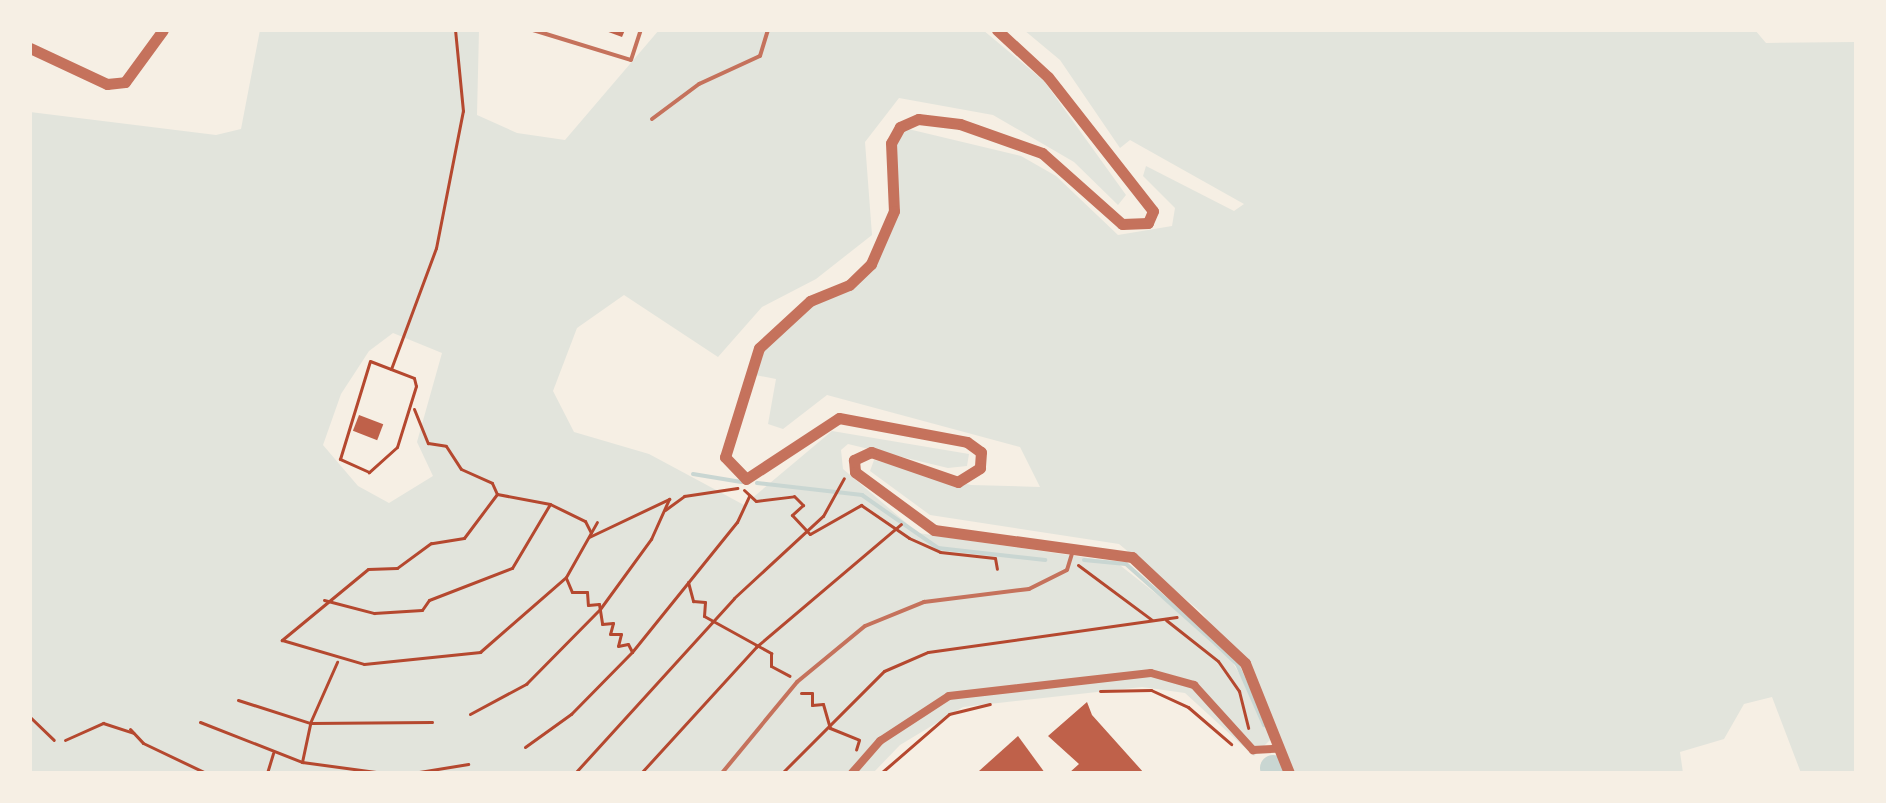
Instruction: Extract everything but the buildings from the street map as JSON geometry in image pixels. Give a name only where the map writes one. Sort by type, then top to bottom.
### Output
[{"type":"street","points":[[30,48],[107,84],[125,82],[163,30]]},
{"type":"street","points":[[997,30],[1048,77],[1153,211],[1148,223],[1122,224],[1042,153],[960,124],[918,119],[900,127],[891,143],[894,211],[871,264],[849,285],[810,301],[759,348],[725,457],[746,479],[823,423],[863,419],[967,442],[981,452],[980,468],[958,482],[871,452],[854,460],[855,472],[934,530],[1132,557],[1224,638],[1245,663],[1275,749],[1289,773]]},
{"type":"street","points":[[852,773],[880,741],[949,696],[1151,673],[1194,685],[1253,750],[1275,749]]},
{"type":"lane","points":[[533,30],[631,60],[641,30]]},
{"type":"lane","points":[[652,119],[699,84],[760,56],[768,30]]},
{"type":"lane","points":[[722,773],[797,682],[892,613],[1043,582],[1073,563],[1073,550]]},
{"type":"path","points":[[391,369],[436,248],[463,111],[455,30]]},
{"type":"path","points":[[370,361],[414,378],[413,408],[397,447],[369,472],[340,459],[370,361]]},
{"type":"path","points":[[413,408],[428,443],[446,446],[461,469],[492,483],[497,494]]},
{"type":"path","points":[[525,747],[571,714],[632,652],[688,582],[749,496],[746,479]]},
{"type":"path","points":[[575,773],[716,620],[807,532],[835,491],[836,482]]},
{"type":"path","points":[[665,510],[698,494],[740,487],[749,496],[781,502],[794,496],[803,505],[792,515],[807,532]]},
{"type":"path","points":[[497,494],[550,504],[585,521],[590,535]]},
{"type":"path","points":[[497,494],[464,538],[431,543],[397,568],[368,569],[324,600],[282,640],[337,662],[480,652],[566,577],[597,522]]},
{"type":"path","points":[[470,714],[526,684],[600,609],[665,510],[669,499],[590,535]]},
{"type":"path","points":[[324,600],[374,613],[422,610],[429,600],[512,568],[550,504]]},
{"type":"path","points":[[807,532],[861,505],[940,552],[995,558],[997,569]]},
{"type":"path","points":[[641,773],[756,647],[899,526]]},
{"type":"path","points":[[1073,563],[1152,620]]},
{"type":"path","points":[[566,577],[572,592],[587,592],[588,605],[600,609]]},
{"type":"path","points":[[688,582],[693,601],[705,602],[704,616],[716,620],[756,647],[797,682],[801,694],[812,693],[812,705],[823,704],[828,723],[859,740],[859,758],[870,746]]},
{"type":"path","points":[[600,609],[602,624],[613,623],[610,634],[621,634],[618,646],[628,644],[632,652]]},
{"type":"path","points":[[782,773],[828,723],[884,671],[928,652],[1152,620],[1166,620],[1218,661],[1239,691],[1250,739],[1241,734]]},
{"type":"path","points":[[302,762],[310,723],[337,662]]},
{"type":"path","points":[[1092,692],[1151,690],[1188,707],[1247,758],[1253,750]]},
{"type":"path","points":[[238,700],[310,723],[432,722]]},
{"type":"path","points":[[881,773],[949,714],[1005,700]]},
{"type":"path","points":[[30,717],[54,740]]},
{"type":"path","points":[[200,722],[302,762],[383,773]]},
{"type":"path","points":[[65,740],[103,723],[131,731],[206,773]]},
{"type":"path","points":[[267,773],[273,753]]},
{"type":"path","points":[[413,773],[468,764]]},
{"type":"shaded area","points":[[260,30],[479,30],[477,115],[517,133],[565,140],[659,30],[983,30],[1044,81],[1126,195],[1118,205],[1074,162],[993,115],[899,98],[865,142],[872,235],[816,279],[762,307],[718,357],[624,295],[577,328],[553,391],[574,432],[649,454],[744,505],[832,431],[969,454],[967,466],[948,468],[848,444],[841,450],[843,469],[918,533],[1116,562],[1223,647],[1264,714],[1253,679],[1201,612],[1119,544],[930,515],[870,471],[874,460],[971,485],[1040,487],[1020,447],[827,395],[783,429],[768,424],[776,379],[750,374],[759,348],[810,307],[862,280],[892,228],[890,138],[904,128],[1021,156],[1056,176],[1118,235],[1172,226],[1175,208],[1143,176],[1146,166],[1234,211],[1244,204],[1130,140],[1120,148],[1060,60],[1024,30],[1755,30],[1766,43],[1856,42],[1856,773],[1801,773],[1772,697],[1744,704],[1724,739],[1680,752],[1683,773],[1285,773],[1272,738],[1254,756],[1185,693],[1142,687],[963,707],[900,745],[873,773],[30,773],[30,112],[216,135],[241,129]],"holes":[[[393,333],[442,353],[417,442],[433,476],[389,503],[358,486],[323,445],[341,394],[369,351]]]},
{"type":"waterway","points":[[693,474],[741,482]]},
{"type":"waterway","points":[[757,483],[862,495],[938,548],[1045,560]]},
{"type":"waterway","points":[[1084,560],[1126,564],[1216,644],[1237,664],[1264,725]]},
{"type":"waterway","points":[[1273,768],[1274,773]]}]
